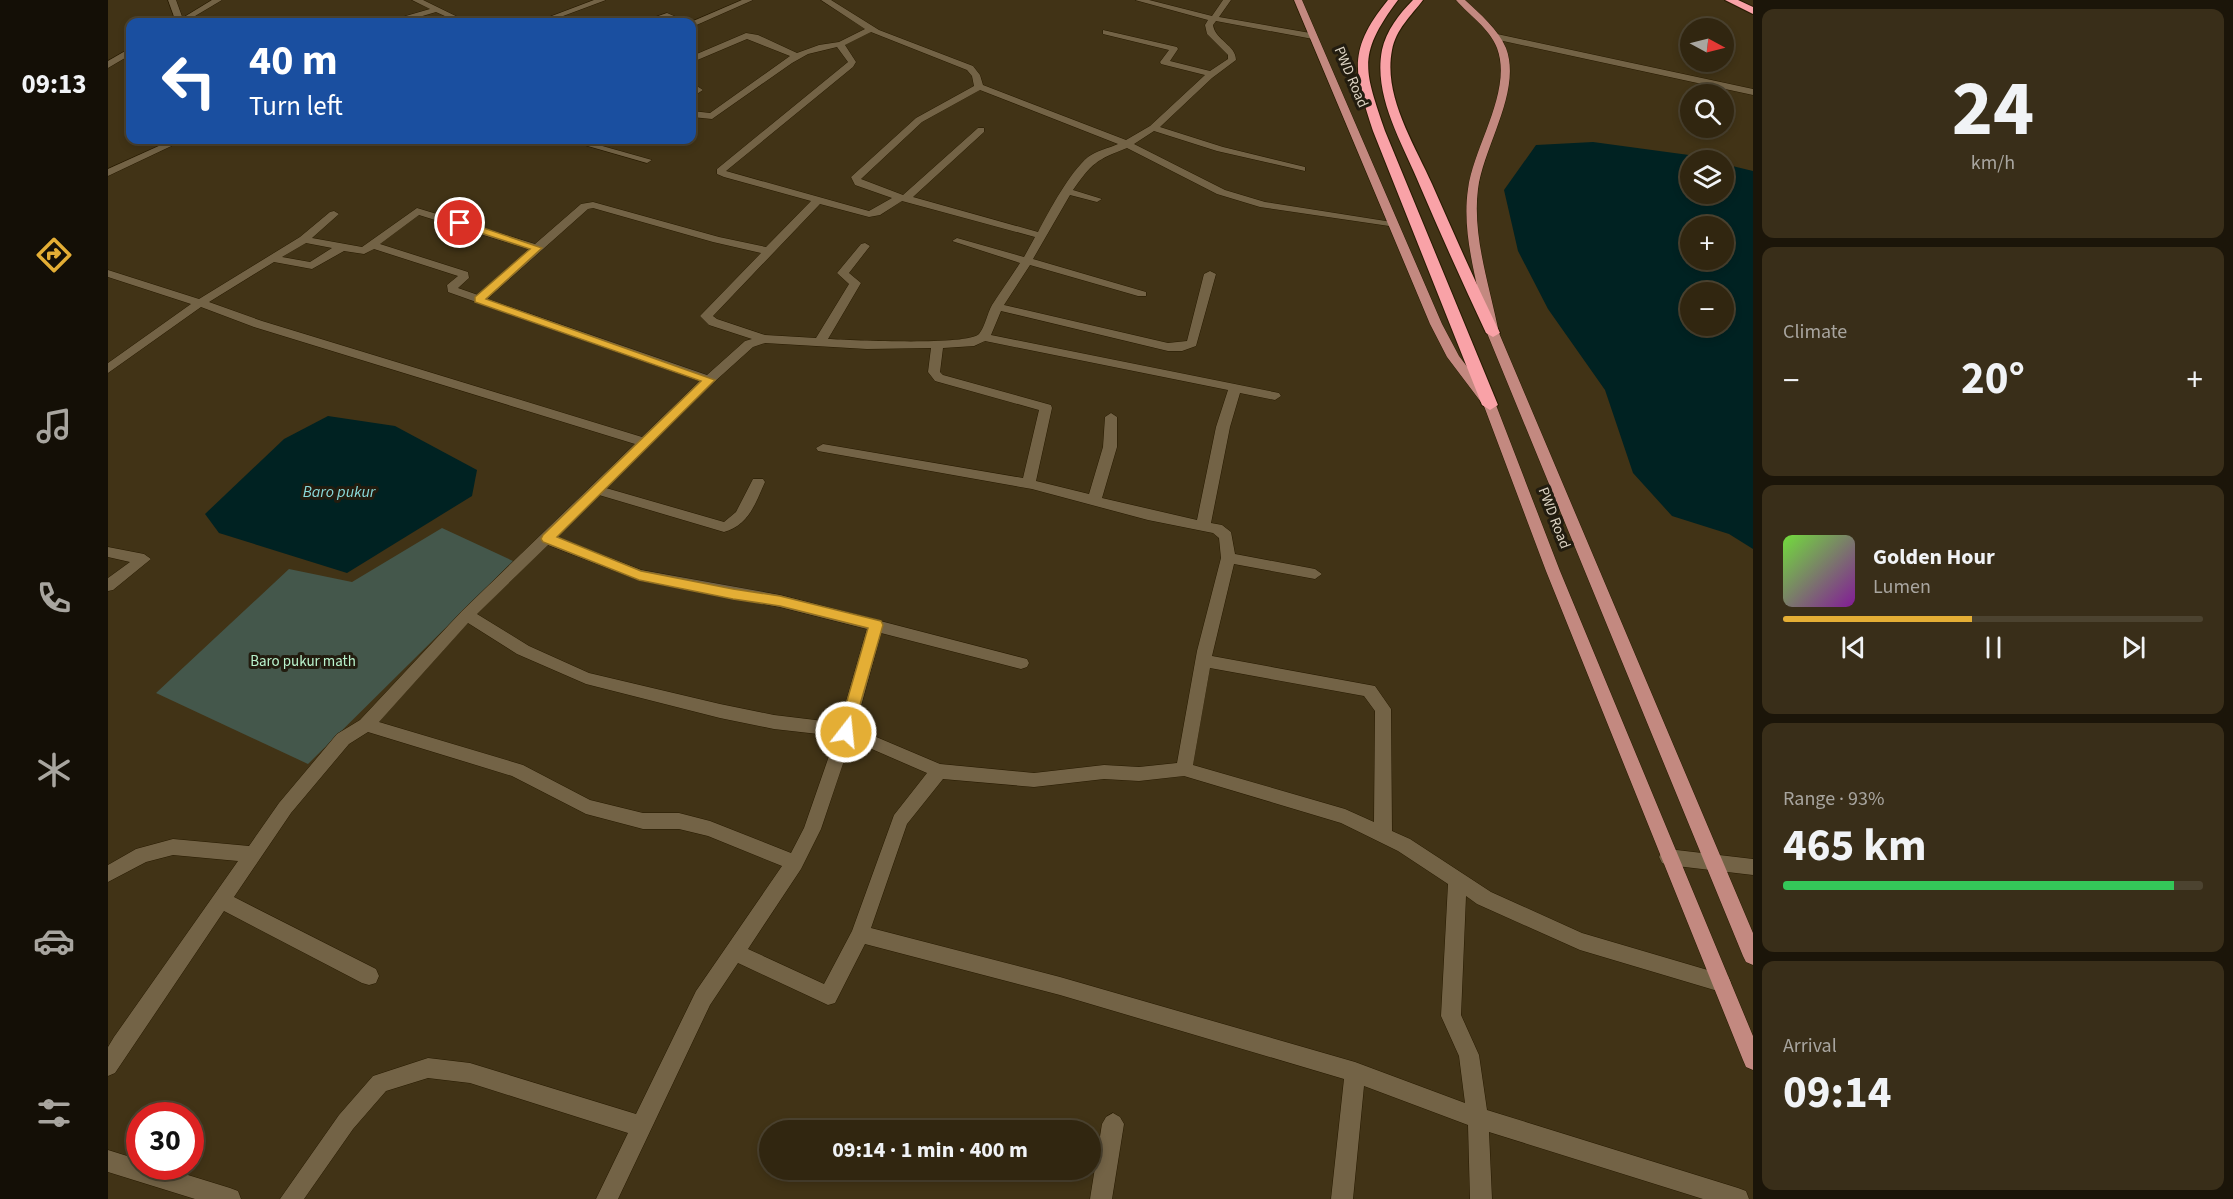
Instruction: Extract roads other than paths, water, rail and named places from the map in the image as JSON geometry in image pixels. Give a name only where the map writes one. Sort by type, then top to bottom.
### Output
[{"type":"highway","points":[[1394,0],[1376,20],[1365,43],[1361,59],[1364,77],[1379,131],[1490,405]]},
{"type":"highway","points":[[1418,0],[1397,25],[1389,42],[1386,57],[1387,81],[1395,113],[1455,253],[1493,333]]},
{"type":"highway","points":[[1730,0],[1753,11]]},
{"type":"main road","name":"PWD Road","points":[[1298,0],[1436,324],[1453,357],[1490,405],[1553,571],[1668,857],[1753,1060]]},
{"type":"main road","name":"PWD Road","points":[[1460,0],[1480,16],[1497,37],[1504,53],[1504,88],[1477,166],[1472,207],[1493,333],[1753,956]]},
{"type":"street","points":[[172,0],[179,18]]},
{"type":"street","points":[[187,18],[218,0]]},
{"type":"street","points":[[416,0],[455,18]]},
{"type":"street","points":[[551,18],[602,0]]},
{"type":"street","points":[[696,23],[749,0]]},
{"type":"street","points":[[825,0],[871,29],[970,69],[976,75],[979,87]]},
{"type":"street","points":[[1139,0],[1215,19],[1313,36]]},
{"type":"street","points":[[818,200],[706,316],[713,322],[764,339],[867,345],[974,342],[982,337],[997,307],[1042,236],[1049,219],[1093,158],[1127,144],[1153,128],[1211,74],[1232,60],[1232,54],[1210,32],[1209,25],[1227,0]]},
{"type":"street","points":[[409,18],[436,10]]},
{"type":"street","points":[[658,18],[667,15],[674,18]]},
{"type":"street","points":[[696,114],[712,116],[796,56],[824,46],[841,44],[871,29]]},
{"type":"street","points":[[1106,32],[1171,48],[1174,50],[1164,62],[1211,74]]},
{"type":"street","points":[[696,57],[746,36],[754,37],[796,56]]},
{"type":"street","points":[[1497,37],[1753,92]]},
{"type":"street","points":[[841,44],[841,48],[852,62],[850,65],[822,85],[806,103],[727,163],[721,172],[869,214],[876,213],[903,198],[981,130]]},
{"type":"street","points":[[108,65],[126,54]]},
{"type":"street","points":[[1042,236],[903,198],[859,183],[856,177],[919,120],[979,87],[1127,144],[1203,184],[1238,198],[1274,207],[1392,225]]},
{"type":"street","points":[[1153,128],[1301,169]]},
{"type":"street","points":[[108,173],[170,144]]},
{"type":"street","points":[[587,144],[647,160]]},
{"type":"street","points":[[1068,192],[1097,199]]},
{"type":"street","points":[[479,300],[585,206],[593,205],[717,240],[769,251]]},
{"type":"street","points":[[304,239],[360,251],[373,245],[411,215],[423,211],[537,248]]},
{"type":"street","points":[[108,369],[200,303],[304,239],[334,214]]},
{"type":"street","points":[[957,241],[1142,294]]},
{"type":"street","points":[[373,245],[464,274],[463,278],[453,285],[452,290],[709,380]]},
{"type":"street","points":[[820,342],[855,283],[843,273],[865,246]]},
{"type":"street","points":[[272,258],[312,266],[342,247]]},
{"type":"street","points":[[108,273],[258,324],[646,443]]},
{"type":"street","points":[[997,307],[1168,347],[1182,347],[1192,343],[1210,274]]},
{"type":"street","points":[[982,337],[1275,396]]},
{"type":"street","points":[[108,1066],[285,808],[343,739],[366,725],[467,615],[709,380],[749,344],[764,339]]},
{"type":"street","points":[[937,344],[934,372],[939,378],[1046,408],[1029,483]]},
{"type":"street","points":[[1203,527],[1223,427],[1235,388]]},
{"type":"street","points":[[1094,500],[1110,447],[1111,417]]},
{"type":"street","points":[[823,448],[1029,483],[1148,516],[1224,532],[1228,558],[1203,661],[1184,769]]},
{"type":"street","points":[[597,490],[724,527],[734,525],[740,520],[758,482]]},
{"type":"street","points":[[547,539],[639,575],[780,601],[1021,663]]},
{"type":"street","points":[[108,552],[144,559],[108,586]]},
{"type":"street","points":[[1228,558],[1315,574]]},
{"type":"street","points":[[467,615],[523,650],[586,678],[742,716],[846,732],[939,771],[1034,780],[1104,772],[1139,774],[1184,769],[1345,817],[1404,845],[1484,898],[1580,941],[1721,983]]},
{"type":"street","points":[[607,1199],[703,998],[795,863],[812,829],[846,732],[876,625]]},
{"type":"street","points":[[1203,661],[1369,691],[1383,709],[1383,835]]},
{"type":"street","points":[[366,725],[517,770],[586,807],[643,821],[679,822],[710,829],[795,863]]},
{"type":"street","points":[[734,952],[828,996],[861,934],[900,820],[939,771]]},
{"type":"street","points":[[108,874],[142,855],[173,847],[254,854]]},
{"type":"street","points":[[1668,857],[1753,867]]},
{"type":"street","points":[[1457,881],[1451,1016],[1469,1055],[1478,1118],[1481,1199]]},
{"type":"street","points":[[222,900],[369,976]]},
{"type":"street","points":[[861,934],[1060,986],[1355,1072],[1478,1118],[1738,1199]]},
{"type":"street","points":[[291,1199],[346,1122],[380,1083],[428,1068],[470,1072],[640,1126]]},
{"type":"street","points":[[1342,1199],[1355,1072]]},
{"type":"street","points":[[1101,1199],[1113,1124]]},
{"type":"street","points":[[108,1161],[230,1199]]},
{"type":"water","points":[[1593,142],[1680,154],[1680,204],[1734,204],[1734,166],[1753,171],[1753,549],[1729,534],[1672,516],[1633,473],[1605,390],[1548,309],[1518,251],[1504,190],[1536,145]]},
{"type":"water","name":"Baro pukur","points":[[328,416],[395,426],[477,470],[472,496],[347,573],[219,533],[205,514],[284,439]]},
{"type":"park label","name":"Baro pukur math","points":[[303,661]]}]
